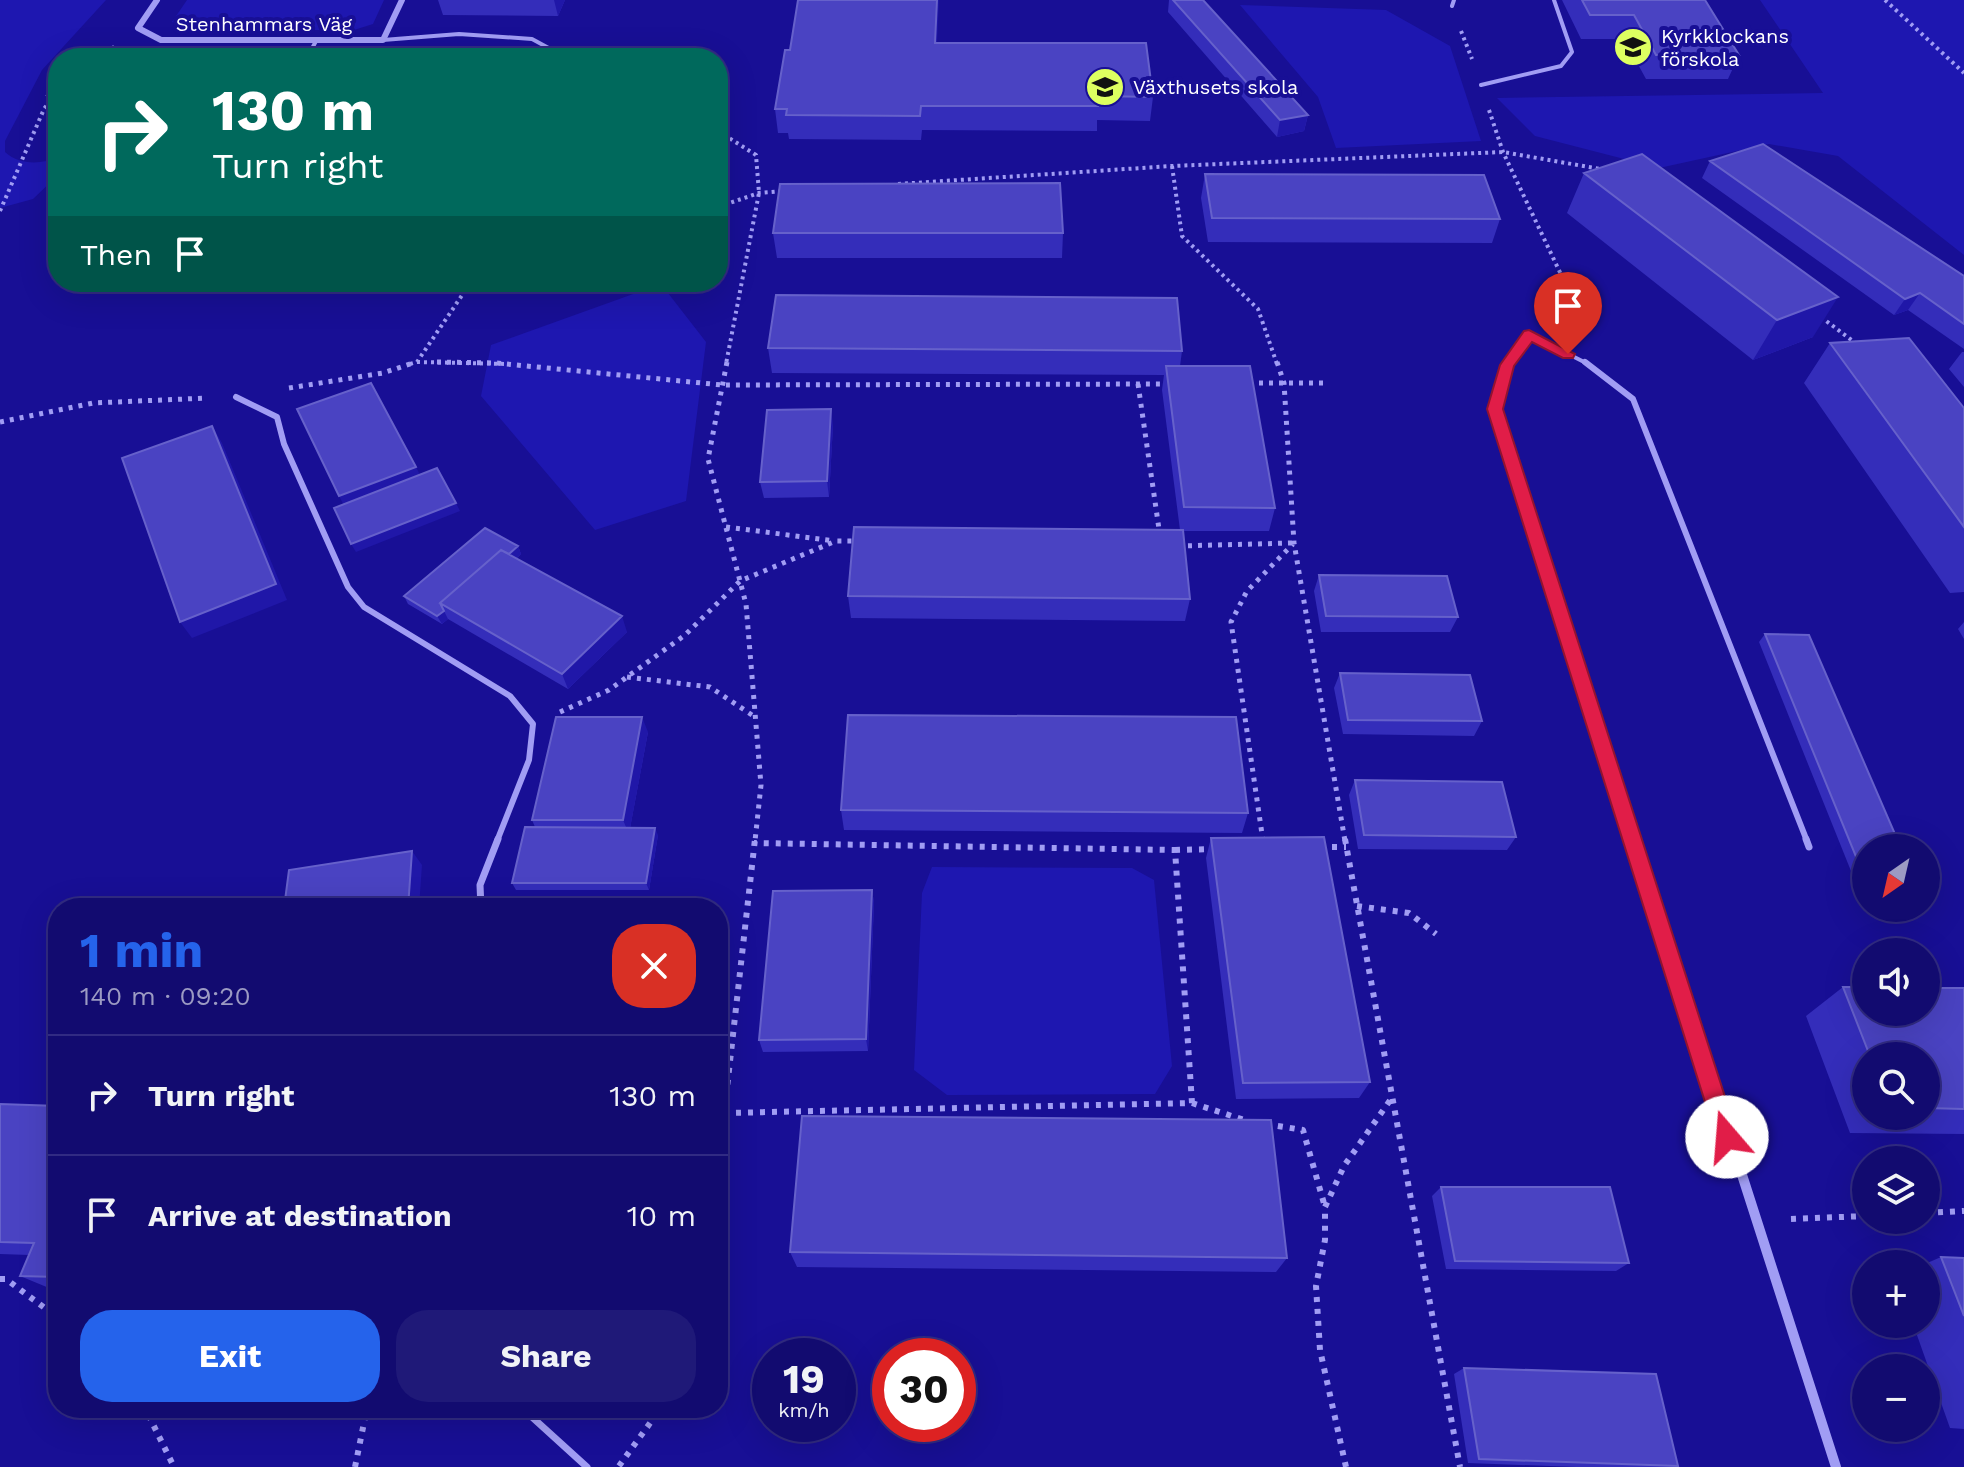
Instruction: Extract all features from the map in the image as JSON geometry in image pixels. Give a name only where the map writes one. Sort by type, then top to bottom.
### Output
[{"type":"street","name":"Stenhammars Väg","points":[[157,0],[138,28],[161,40],[316,41],[383,40],[402,0]]},
{"type":"street","points":[[1529,334],[1507,365],[1495,409],[1836,1467]]},
{"type":"lane","points":[[1452,6],[1454,0]]},
{"type":"lane","points":[[1481,85],[1561,66],[1572,52],[1554,0]]},
{"type":"lane","points":[[383,40],[459,34],[532,39],[549,48]]},
{"type":"lane","points":[[312,48],[316,41]]},
{"type":"lane","points":[[1529,334],[1588,364],[1633,399],[1809,847]]},
{"type":"lane","points":[[236,397],[277,417],[284,444],[348,587],[364,607],[510,696],[533,724],[529,760],[480,885],[481,898]]},
{"type":"lane","points":[[533,1418],[587,1467]]},
{"type":"path","points":[[1885,0],[1964,73]]},
{"type":"path","points":[[0,211],[7,187],[48,103]]},
{"type":"path","points":[[728,137],[756,155],[759,193],[708,459],[746,604],[761,785],[728,1077]]},
{"type":"path","points":[[1503,152],[1565,283],[1529,334]]},
{"type":"path","points":[[886,185],[1172,166],[1503,152],[1607,170]]},
{"type":"path","points":[[1172,166],[1182,236],[1258,309],[1284,383],[1294,543],[1391,1099],[1460,1467]]},
{"type":"path","points":[[728,204],[759,193],[791,191]]},
{"type":"path","points":[[1818,315],[1864,351]]},
{"type":"path","points":[[417,362],[496,363],[722,385],[1182,384]]},
{"type":"path","points":[[1240,383],[1324,383]]},
{"type":"path","points":[[1138,384],[1161,546]]},
{"type":"path","points":[[726,527],[836,541],[867,541]]},
{"type":"path","points":[[533,724],[609,690],[685,635],[740,581],[836,541]]},
{"type":"path","points":[[1176,546],[1294,543]]},
{"type":"path","points":[[1249,849],[1264,848],[1231,622],[1247,591],[1294,543]]},
{"type":"path","points":[[627,677],[710,687],[756,718]]},
{"type":"path","points":[[754,843],[1219,849]]},
{"type":"path","points":[[1305,848],[1346,847]]},
{"type":"path","points":[[1175,850],[1192,1103]]},
{"type":"path","points":[[1357,906],[1409,913],[1436,934]]},
{"type":"path","points":[[1325,1207],[1344,1166],[1391,1099]]},
{"type":"path","points":[[728,1113],[1192,1103],[1248,1121]]},
{"type":"path","points":[[1262,1123],[1303,1130],[1325,1207],[1325,1240],[1316,1286],[1320,1350],[1346,1467]]},
{"type":"path","points":[[1940,1212],[1964,1211]]},
{"type":"path","points":[[1754,1220],[1852,1216]]},
{"type":"path","points":[[0,1279],[6,1279],[48,1310]]},
{"type":"path","points":[[150,1418],[174,1467]]},
{"type":"path","points":[[355,1467],[365,1418]]},
{"type":"path","points":[[619,1467],[654,1418]]},
{"type":"shaded area","points":[[0,0],[106,0],[62,48],[48,48],[48,63],[5,141],[5,152],[11,156],[23,161],[48,160],[48,185],[33,199],[0,208]]},
{"type":"shaded area","points":[[187,0],[384,0],[373,24],[354,30],[191,30],[172,22]]},
{"type":"shaded area","points":[[1760,0],[1964,0],[1964,255],[1838,156],[1769,144],[1659,168],[1535,136],[1497,98],[1823,93]]},
{"type":"shaded area","points":[[1240,5],[1386,10],[1450,46],[1481,141],[1336,148],[1318,97]]},
{"type":"shaded area","points":[[639,292],[667,292],[706,342],[686,501],[595,530],[481,396],[491,345]]},
{"type":"shaded area","points":[[932,867],[1132,868],[1154,880],[1172,1066],[1155,1094],[947,1095],[914,1070],[922,893]]},
{"type":"building","points":[[798,0],[937,0],[935,43],[1146,43],[1153,97],[1098,96],[1098,106],[921,106],[920,116],[786,115],[787,109],[775,109],[785,50],[790,50]]},
{"type":"building","points":[[1173,0],[1203,0],[1308,115],[1280,120]]},
{"type":"building","points":[[1582,0],[1705,0],[1739,55],[1656,55],[1634,15],[1590,15]]},
{"type":"building","points":[[1763,144],[1964,276],[1964,324],[1920,293],[1905,299],[1710,161]]},
{"type":"building","points":[[1642,154],[1838,297],[1777,320],[1584,173]]},
{"type":"building","points":[[1205,174],[1484,175],[1500,219],[1212,218]]},
{"type":"building","points":[[1060,183],[1063,233],[773,233],[780,184]]},
{"type":"building","points":[[776,295],[1177,298],[1182,351],[768,348]]},
{"type":"building","points":[[1909,338],[1964,408],[1964,527],[1830,343]]},
{"type":"building","points":[[1166,366],[1250,366],[1275,508],[1184,507]]},
{"type":"building","points":[[371,383],[416,467],[339,496],[297,409]]},
{"type":"building","points":[[831,409],[827,481],[760,482],[767,410]]},
{"type":"building","points":[[212,426],[276,584],[180,622],[122,458]]},
{"type":"building","points":[[437,468],[456,503],[351,544],[334,508]]},
{"type":"building","points":[[854,527],[1183,530],[1190,599],[848,596]]},
{"type":"building","points":[[485,528],[518,546],[509,554],[501,550],[440,603],[444,611],[437,616],[404,596]]},
{"type":"building","points":[[501,550],[622,616],[562,674],[440,603]]},
{"type":"building","points":[[1319,575],[1447,576],[1458,617],[1326,616]]},
{"type":"building","points":[[1765,634],[1809,635],[1895,834],[1852,834],[1852,847]]},
{"type":"building","points":[[1340,673],[1470,675],[1482,721],[1348,720]]},
{"type":"building","points":[[848,715],[1236,717],[1248,813],[841,810]]},
{"type":"building","points":[[556,717],[642,717],[623,820],[532,820]]},
{"type":"building","points":[[1355,780],[1502,782],[1516,837],[1364,835]]},
{"type":"building","points":[[525,827],[655,828],[646,883],[512,883]]},
{"type":"building","points":[[1324,837],[1370,1082],[1243,1083],[1211,838]]},
{"type":"building","points":[[412,851],[409,898],[285,898],[289,870]]},
{"type":"building","points":[[872,890],[866,1039],[759,1040],[773,891]]},
{"type":"building","points":[[1843,987],[1852,987],[1852,1010]]},
{"type":"building","points":[[1940,988],[1964,988],[1964,1109],[1940,1108],[1940,1042],[1865,1042],[1858,1026],[1940,1026]]},
{"type":"building","points":[[0,1104],[48,1106],[48,1277],[20,1276],[34,1243],[0,1242]]},
{"type":"building","points":[[802,1116],[1271,1120],[1287,1258],[790,1252]]},
{"type":"building","points":[[1441,1187],[1610,1187],[1629,1263],[1455,1261]]},
{"type":"building","points":[[1941,1257],[1964,1258],[1964,1316]]},
{"type":"building","points":[[1464,1368],[1656,1374],[1678,1466],[1479,1459]]},
{"type":"place","name":"Kyrkklockans förskola","points":[[1633,47]]},
{"type":"place","name":"Växthusets skola","points":[[1105,87]]},
{"type":"route","points":[[1568,354],[1529,334],[1507,365],[1495,409],[1727,1137]]}]
